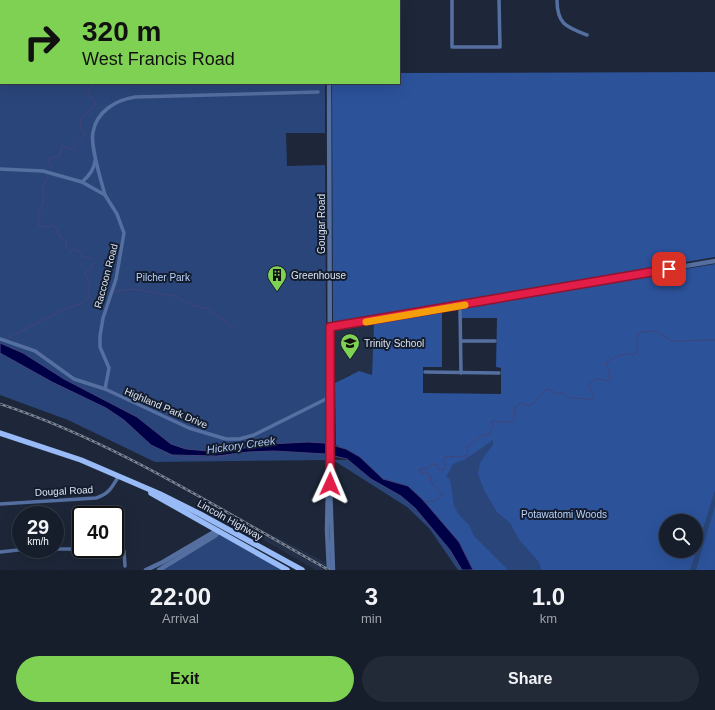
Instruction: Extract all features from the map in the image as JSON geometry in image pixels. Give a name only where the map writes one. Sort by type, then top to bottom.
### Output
[{"type":"main road","name":"Lincoln Highway","points":[[0,433],[81,460],[175,501],[302,570]]},
{"type":"main road","name":"Lincoln Highway","points":[[147,490],[158,498],[287,570]]},
{"type":"street","points":[[452,0],[452,47],[500,47],[499,0]]},
{"type":"street","points":[[557,0],[557,12],[565,26],[587,35]]},
{"type":"street","name":"Gougar Road","points":[[329,84],[330,484],[332,495],[332,570]]},
{"type":"street","points":[[105,195],[96,158],[93,132],[95,124],[112,104],[120,99],[135,97],[318,92]]},
{"type":"street","points":[[82,182],[88,177],[95,167],[96,158]]},
{"type":"street","name":"Raccoon Road","points":[[0,169],[43,171],[82,182],[105,195],[117,214],[124,233],[116,279],[103,318],[100,336],[100,347],[109,368],[105,389]]},
{"type":"street","points":[[330,327],[460,306],[715,261]]},
{"type":"street","points":[[460,306],[461,373]]},
{"type":"street","name":"Highland Park Drive","points":[[0,339],[35,351],[74,379],[105,389],[189,428],[226,439],[238,439],[254,435],[330,397]]},
{"type":"street","points":[[461,341],[495,341]]},
{"type":"street","points":[[425,372],[499,373]]},
{"type":"street","name":"Dougal Road","points":[[0,504],[96,498],[104,496],[110,492],[118,476]]},
{"type":"street","name":"Gougar Road","points":[[328,570],[328,492],[330,484]]},
{"type":"street","points":[[159,570],[216,535],[222,526]]},
{"type":"street","points":[[146,570],[154,569],[214,532],[218,532]]},
{"type":"street","points":[[0,552],[12,551]]},
{"type":"street","points":[[124,551],[125,566]]},
{"type":"shaded area","points":[[374,323],[372,375],[349,375],[333,384],[333,330]]},
{"type":"shaded area","points":[[0,343],[23,353],[64,379],[137,417],[171,444],[186,449],[220,452],[269,444],[308,442],[324,443],[346,449],[360,457],[383,479],[408,486],[423,500],[459,542],[473,570],[462,570],[450,550],[415,508],[401,496],[371,479],[347,459],[326,454],[274,451],[248,452],[217,456],[172,455],[151,445],[124,420],[106,408],[52,382],[0,353]]},
{"type":"shaded area","points":[[265,531],[319,559],[336,570],[316,570],[260,538]]},
{"type":"green space","points":[[715,72],[715,257],[333,323],[332,84],[400,84],[400,73]]},
{"type":"green space","name":"Pilcher Park","points":[[0,84],[325,84],[325,133],[286,133],[287,166],[325,165],[327,460],[155,462],[68,420],[0,395]]},
{"type":"green space","points":[[715,264],[715,490],[703,529],[703,514],[659,514],[659,558],[694,558],[690,570],[541,570],[539,562],[520,541],[510,523],[497,512],[484,490],[478,474],[480,463],[493,444],[493,440],[466,459],[453,464],[446,477],[450,479],[454,506],[459,515],[469,525],[474,536],[508,570],[473,570],[459,542],[423,500],[408,486],[383,479],[360,457],[336,445],[335,383],[359,371],[372,375],[374,323],[442,311],[442,367],[423,367],[423,393],[501,394],[501,368],[496,367],[497,318],[462,318],[462,307]]},
{"type":"green space","name":"Potawatomi Woods","points":[[493,439],[493,444],[484,459],[715,459],[715,570],[458,570],[429,528],[407,507],[333,460],[466,459]]},
{"type":"green space","points":[[715,506],[715,570],[696,570],[700,558],[703,558],[703,546]]},
{"type":"green space","points":[[218,534],[284,570],[162,570]]},
{"type":"waterway","points":[[51,167],[48,159],[59,156],[62,146],[71,150],[83,137],[85,132],[81,129],[80,119],[94,106],[95,102],[88,94],[93,84]]},
{"type":"waterway","points":[[48,174],[46,182],[42,188],[44,200],[38,216],[39,226],[49,227],[54,225],[61,239],[66,240],[66,247],[71,252],[74,249],[79,251],[82,256],[93,259]]},
{"type":"waterway","points":[[94,261],[90,270],[85,272],[90,285],[88,294],[91,301],[97,304],[110,292]]},
{"type":"waterway","points":[[114,292],[133,289],[174,296],[194,306],[206,308],[236,329]]},
{"type":"waterway","points":[[6,339],[67,308],[81,304],[88,298]]},
{"type":"waterway","points":[[424,502],[434,501],[443,495],[431,482],[430,475],[427,473],[421,473],[420,469],[428,468],[432,464],[436,464],[438,469],[443,470],[446,465],[443,460],[445,457],[467,456],[468,450],[466,447],[480,436],[490,434],[493,425],[491,422],[496,420],[497,422],[512,422],[514,420],[515,407],[522,403],[528,406],[531,405],[547,389],[559,394],[563,392],[569,398],[592,399],[594,395],[588,386],[593,380],[596,379],[609,381],[611,378],[606,363],[615,357],[626,354],[633,355],[637,352],[637,337],[640,332],[656,331],[671,341],[715,340]]},
{"type":"waterway","name":"Hickory Creek","points":[[166,453],[190,459],[217,458],[233,454]]},
{"type":"railway","points":[[0,404],[43,419],[127,457],[329,570]]},
{"type":"slow traffic","points":[[366,322],[465,305]]},
{"type":"place","name":"Greenhouse","points":[[277,292]]},
{"type":"place","name":"Trinity School","points":[[350,360]]},
{"type":"route","points":[[330,484],[330,327],[460,306],[669,269]]}]
